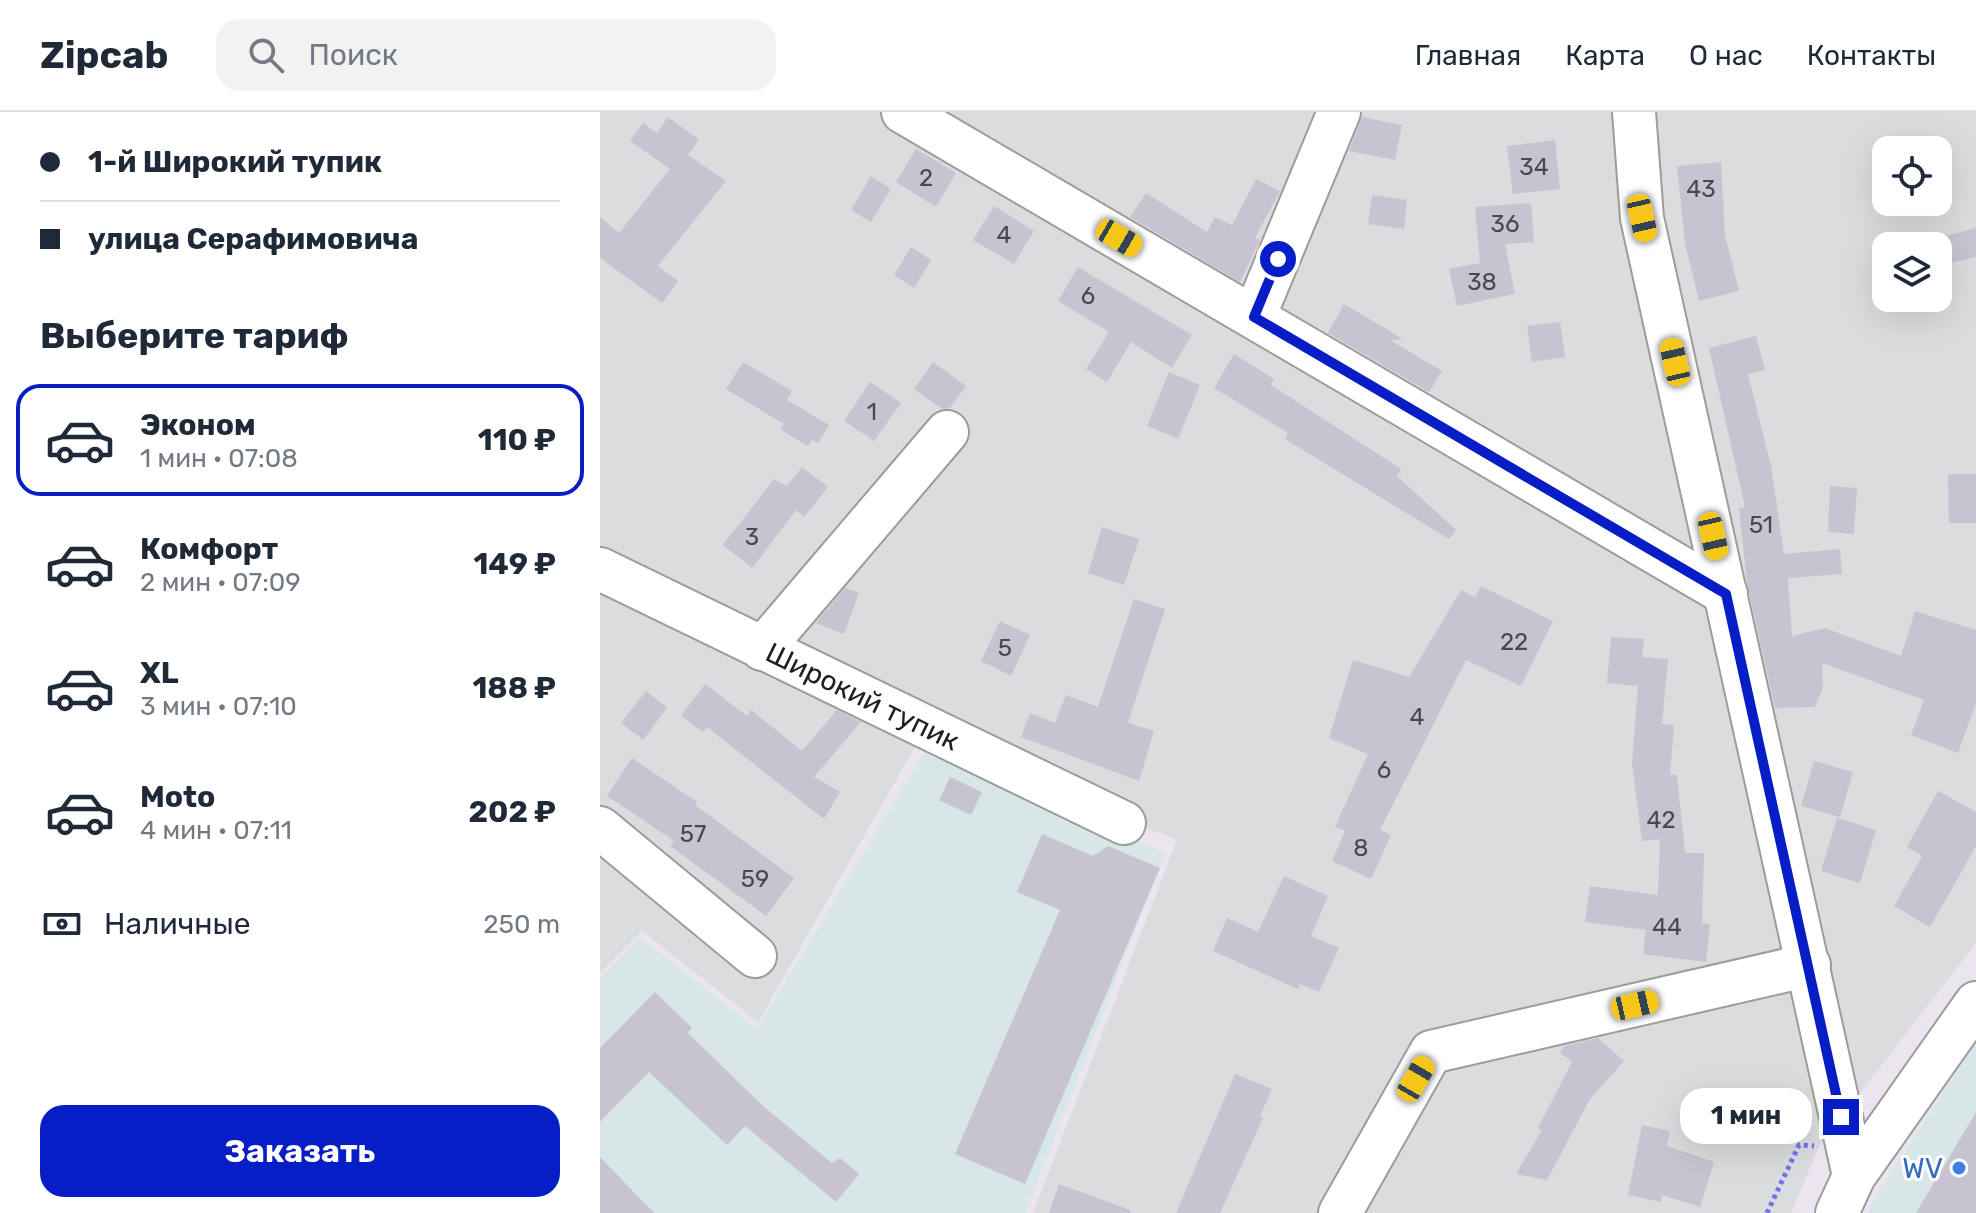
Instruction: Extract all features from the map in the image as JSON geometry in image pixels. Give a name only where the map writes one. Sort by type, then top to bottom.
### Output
[{"type":"street","points":[[903,112],[1726,594]]},
{"type":"street","points":[[1254,317],[1339,112]]},
{"type":"street","points":[[1634,112],[1642,218],[1809,965],[1846,1195]]},
{"type":"street","points":[[762,649],[947,432]]},
{"type":"street","name":"Широкий тупик","points":[[600,569],[1124,823]]},
{"type":"street","points":[[600,828],[755,956]]},
{"type":"street","points":[[1340,1213],[1431,1052],[1809,965]]},
{"type":"street","points":[[1846,1195],[1976,1003]]},
{"type":"shaded area","points":[[600,112],[1976,112],[1976,943],[1819,1146],[1791,1213],[1033,1213],[1177,840],[920,738],[758,1022],[642,931],[600,973]]},
{"type":"shaded area","points":[[924,753],[1165,853],[1025,1213],[600,1213],[600,979],[640,937],[757,1029]]},
{"type":"shaded area","points":[[1976,1043],[1976,1213],[1868,1213],[1873,1200]]},
{"type":"building","points":[[668,117],[699,140],[688,155],[726,181],[658,266],[678,281],[662,303],[600,258],[600,217],[619,233],[670,169],[630,141],[643,123],[657,133]]},
{"type":"building","points":[[1362,117],[1402,125],[1395,160],[1349,151]]},
{"type":"building","points":[[1555,140],[1560,189],[1513,194],[1507,146]]},
{"type":"building","points":[[916,149],[956,173],[936,207],[896,182]]},
{"type":"building","points":[[1721,162],[1725,235],[1739,291],[1699,301],[1685,243],[1677,166]]},
{"type":"building","points":[[871,176],[891,189],[871,222],[851,210]]},
{"type":"building","points":[[1256,179],[1280,191],[1255,238],[1260,240],[1240,282],[1130,217],[1146,193],[1207,232],[1215,217],[1232,225]]},
{"type":"building","points":[[1372,195],[1407,200],[1404,229],[1368,224]]},
{"type":"building","points":[[1531,203],[1534,242],[1505,244],[1515,294],[1457,306],[1449,269],[1480,263],[1475,207]]},
{"type":"building","points":[[994,206],[1034,231],[1014,264],[973,240]]},
{"type":"building","points":[[1976,228],[1976,257],[1952,263],[1952,234]]},
{"type":"building","points":[[911,247],[931,260],[914,288],[894,275]]},
{"type":"building","points":[[1078,267],[1192,335],[1172,368],[1131,342],[1107,382],[1086,369],[1109,332],[1058,301]]},
{"type":"building","points":[[1344,304],[1403,339],[1390,340],[1442,371],[1429,392],[1328,333]]},
{"type":"building","points":[[1560,322],[1565,357],[1532,362],[1527,326]]},
{"type":"building","points":[[1756,336],[1765,370],[1748,374],[1771,466],[1784,554],[1840,549],[1842,574],[1788,578],[1792,636],[1825,628],[1901,656],[1915,611],[1976,630],[1976,703],[1958,753],[1911,735],[1924,700],[1822,663],[1823,688],[1815,707],[1775,708],[1747,583],[1739,508],[1745,507],[1709,348]]},
{"type":"building","points":[[1234,354],[1274,379],[1271,385],[1401,469],[1397,476],[1456,530],[1449,539],[1285,439],[1288,433],[1214,388]]},
{"type":"building","points":[[743,362],[792,391],[787,400],[829,425],[818,443],[812,440],[808,446],[781,430],[784,424],[726,389]]},
{"type":"building","points":[[933,362],[966,386],[950,408],[942,409],[914,389]]},
{"type":"building","points":[[1169,372],[1200,385],[1178,439],[1147,426]]},
{"type":"building","points":[[870,382],[901,403],[874,441],[844,421]]},
{"type":"building","points":[[802,467],[828,487],[804,517],[796,510],[752,568],[723,545],[774,479],[787,486]]},
{"type":"building","points":[[1948,474],[1976,474],[1976,523],[1949,523]]},
{"type":"building","points":[[1830,486],[1857,488],[1854,534],[1828,532]]},
{"type":"building","points":[[1102,527],[1139,539],[1124,585],[1088,573]]},
{"type":"building","points":[[1481,586],[1553,621],[1521,686],[1466,660],[1380,830],[1391,835],[1371,879],[1332,861],[1345,831],[1335,827],[1368,754],[1329,738],[1353,660],[1409,677],[1461,590],[1475,597]]},
{"type":"building","points":[[845,588],[859,593],[844,634],[816,623]]},
{"type":"building","points":[[1134,599],[1165,609],[1128,723],[1154,731],[1139,781],[1021,737],[1030,713],[1055,723],[1066,695],[1098,707]]},
{"type":"building","points":[[1000,621],[1030,635],[1011,676],[981,661]]},
{"type":"building","points":[[1611,637],[1644,639],[1642,657],[1668,659],[1662,724],[1674,725],[1670,775],[1677,775],[1685,853],[1704,853],[1702,923],[1710,924],[1706,962],[1643,954],[1646,930],[1585,922],[1590,886],[1658,895],[1660,839],[1642,841],[1632,763],[1638,686],[1607,683]]},
{"type":"building","points":[[705,684],[747,716],[751,710],[802,751],[837,710],[861,722],[814,777],[840,792],[824,819],[707,727],[703,732],[681,716]]},
{"type":"building","points":[[646,691],[667,708],[643,740],[621,723]]},
{"type":"building","points":[[632,758],[697,802],[695,805],[794,878],[766,916],[670,846],[674,841],[607,796]]},
{"type":"building","points":[[1814,761],[1853,772],[1840,817],[1801,806]]},
{"type":"building","points":[[950,777],[982,792],[971,815],[939,800]]},
{"type":"building","points":[[1938,791],[1976,812],[1976,846],[1930,927],[1894,906],[1922,856],[1907,847]]},
{"type":"building","points":[[1837,818],[1876,830],[1860,883],[1821,871]]},
{"type":"building","points":[[1042,834],[1093,856],[1108,846],[1160,868],[1025,1184],[955,1154],[1060,910],[1017,892]]},
{"type":"building","points":[[1284,876],[1328,896],[1311,936],[1339,948],[1319,992],[1300,984],[1298,989],[1213,951],[1227,918],[1258,932]]},
{"type":"building","points":[[655,992],[692,1028],[688,1033],[763,1106],[832,1163],[840,1158],[859,1174],[836,1202],[745,1126],[727,1145],[649,1072],[600,1122],[600,1048]]},
{"type":"building","points":[[1598,1038],[1624,1061],[1590,1099],[1547,1180],[1516,1174],[1542,1130],[1538,1128],[1572,1062],[1560,1052],[1565,1046]]},
{"type":"building","points":[[1235,1074],[1272,1089],[1260,1116],[1263,1118],[1220,1213],[1176,1213]]},
{"type":"building","name":"WV","points":[[1976,1112],[1976,1213],[1916,1213]]},
{"type":"building","points":[[1642,1125],[1670,1131],[1667,1146],[1714,1162],[1700,1207],[1662,1195],[1661,1202],[1628,1195]]},
{"type":"building","points":[[600,1157],[654,1213],[600,1213]]},
{"type":"building","points":[[1059,1184],[1130,1210],[1130,1213],[1049,1213]]},
{"type":"place","name":"WV","points":[[1959,1168]]},
{"type":"route","points":[[1278,259],[1254,317],[1726,594],[1841,1117]]}]
